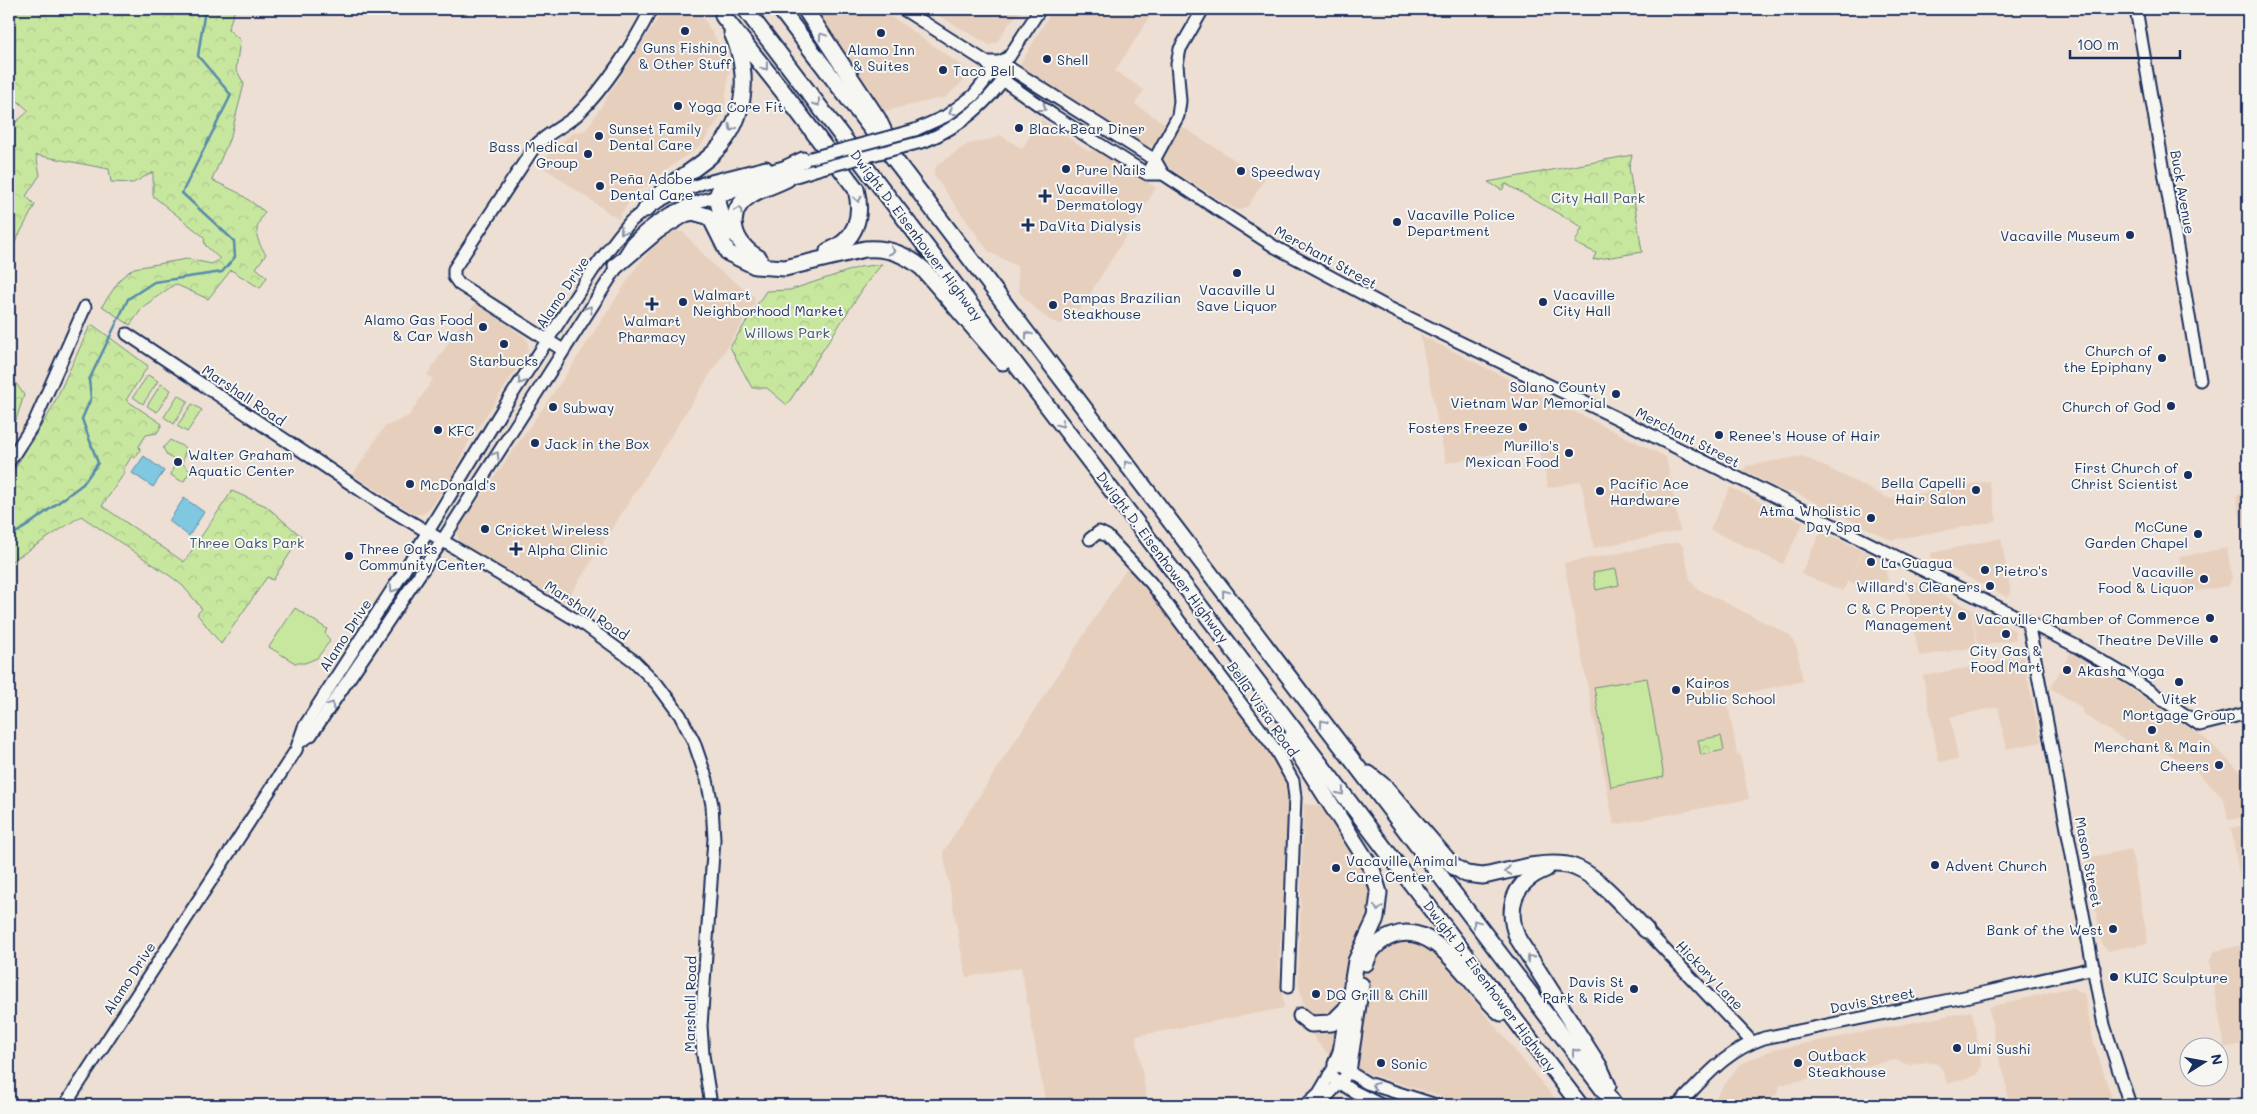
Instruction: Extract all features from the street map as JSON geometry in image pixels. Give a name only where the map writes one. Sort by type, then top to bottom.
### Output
[{"type":"highway","name":"Dwight D. Eisenhower Highway","points":[[745,9],[1580,1105]]},
{"type":"highway","name":"Dwight D. Eisenhower Highway","points":[[780,9],[1616,1105]]},
{"type":"highway","points":[[805,9],[878,120],[902,169]]},
{"type":"highway","points":[[720,12],[779,85],[856,189],[859,202],[859,216],[849,238],[840,247],[829,251],[772,261],[761,259],[749,253],[739,243],[734,230],[735,218],[740,206],[749,196],[787,179]]},
{"type":"highway","points":[[646,209],[659,193],[721,146],[738,117],[744,92],[742,59],[720,12]]},
{"type":"highway","points":[[807,159],[784,169],[724,186],[717,196],[728,239],[733,249],[754,266],[771,269],[793,266],[865,249],[878,248],[905,255],[923,269],[1000,360],[1032,385]]},
{"type":"highway","points":[[616,266],[657,231],[693,212],[707,216],[728,253],[742,258]]},
{"type":"highway","points":[[1280,711],[1300,756],[1372,869],[1377,882],[1379,904],[1376,918],[1356,961],[1338,1074]]},
{"type":"highway","points":[[1353,761],[1385,787],[1444,857],[1466,874],[1483,876],[1544,864],[1576,868],[1596,880],[1646,930]]},
{"type":"highway","points":[[1556,865],[1536,872],[1518,889],[1511,915],[1512,926],[1518,939],[1599,1066],[1616,1105]]},
{"type":"highway","points":[[1338,1074],[1362,973],[1368,956],[1375,945],[1397,934],[1418,934],[1429,938],[1441,948],[1491,1005],[1524,1032]]},
{"type":"highway","points":[[1301,1016],[1311,1024],[1332,1023],[1348,1006]]},
{"type":"main road","points":[[563,350],[460,284],[454,277],[454,269],[531,151],[543,138],[576,116],[593,100],[651,9]]},
{"type":"main road","points":[[903,9],[986,62],[1003,80],[1053,115],[1147,174],[1163,174]]},
{"type":"main road","name":"Alamo Drive","points":[[300,742],[311,735],[442,541],[633,242],[657,220],[686,205],[925,141],[966,118],[985,101],[1003,80],[1007,63],[1040,9]]},
{"type":"main road","points":[[1147,174],[1178,116],[1180,101],[1177,64],[1180,49],[1203,9]]},
{"type":"main road","name":"Buck Avenue","points":[[2136,9],[2200,380]]},
{"type":"main road","points":[[986,62],[1007,63]]},
{"type":"main road","name":"Alamo Drive","points":[[66,1105],[300,742],[304,727],[548,340],[613,244],[631,222],[646,209],[686,188],[748,171],[807,159],[915,130],[938,121],[960,107],[994,72],[1007,63]]},
{"type":"main road","name":"Merchant Street","points":[[1007,63],[1155,160],[1163,174],[1275,248],[1390,309],[1627,423],[1716,469],[2028,622],[2129,677],[2200,725],[2248,713]]},
{"type":"main road","points":[[9,462],[34,423],[85,307]]},
{"type":"main road","name":"Marshall Road","points":[[126,334],[384,506],[552,604],[620,649],[656,684],[680,716],[694,742],[707,780],[714,830],[702,1026],[703,1055],[711,1105]]},
{"type":"main road","name":"Bella Vista Road","points":[[1090,539],[1099,532],[1107,536],[1151,583],[1233,691],[1286,766],[1293,781],[1295,797],[1288,987]]},
{"type":"main road","name":"Mason Street","points":[[2028,622],[2104,1025],[2130,1105]]},
{"type":"main road","points":[[2036,662],[2037,647],[2041,638],[2049,633]]},
{"type":"main road","name":"Hickory Lane","points":[[1646,930],[1752,1042]]},
{"type":"main road","name":"Davis Street","points":[[1678,1105],[1725,1057],[1740,1046],[1752,1042],[2094,968]]},
{"type":"main road","points":[[1306,1105],[1338,1074]]},
{"type":"main road","points":[[1319,1105],[1338,1074]]},
{"type":"main road","points":[[1338,1074],[1381,1105]]},
{"type":"main road","points":[[1338,1074],[1436,1105]]},
{"type":"shaded area","points":[[664,9],[696,9],[723,51],[729,71],[724,111],[702,144],[635,193],[618,219],[540,165],[554,147],[571,134],[586,130]]},
{"type":"shaded area","points":[[814,9],[876,9],[898,21],[972,73],[946,97],[881,112]]},
{"type":"shaded area","points":[[927,9],[1023,9],[1010,22],[997,42],[990,45]]},
{"type":"shaded area","points":[[1053,9],[1155,9],[1115,71],[1144,90],[1135,104],[1167,125],[1154,145],[1146,147],[1116,133],[1022,71],[1021,63]]},
{"type":"shaded area","points":[[1041,119],[1088,151],[1097,149],[1156,188],[1080,310],[1073,308],[1062,324],[1051,321],[1040,313],[1019,292],[1017,266],[989,252],[933,174],[937,165],[968,144],[996,138],[1000,135],[1022,149]]},
{"type":"shaded area","points":[[1181,126],[1265,179],[1248,206],[1240,210],[1233,208],[1172,170],[1164,162],[1164,155]]},
{"type":"shaded area","points":[[677,231],[683,232],[715,267],[755,297],[754,305],[565,603],[464,545],[458,540],[457,530],[564,378],[637,266],[659,240]]},
{"type":"shaded area","points":[[475,303],[524,336],[528,341],[528,351],[467,445],[455,472],[430,509],[423,514],[414,514],[353,475],[384,427],[409,416],[433,379],[427,375]]},
{"type":"shaded area","points":[[1420,335],[1666,457],[1680,531],[1594,548],[1581,481],[1548,488],[1539,445],[1446,463]]},
{"type":"shaded area","points":[[1803,456],[1890,499],[1989,481],[1997,521],[1891,540],[1794,492],[1785,492],[1744,471],[1746,466]]},
{"type":"shaded area","points":[[1730,487],[1803,523],[1783,564],[1710,530]]},
{"type":"shaded area","points":[[2248,492],[2248,560],[2236,495]]},
{"type":"shaded area","points":[[1821,531],[1862,550],[1849,579],[1863,550],[1880,558],[1884,563],[1888,581],[1861,587],[1848,581],[1843,591],[1801,574]]},
{"type":"shaded area","points":[[2001,538],[2011,594],[2007,597],[1930,558],[1931,553]]},
{"type":"shaded area","name":"Kairos Public School","points":[[1679,542],[1683,546],[1690,579],[1696,588],[1790,635],[1797,648],[1803,681],[1727,697],[1737,754],[1740,754],[1749,799],[1614,825],[1564,563]]},
{"type":"shaded area","points":[[2227,548],[2232,578],[2228,586],[2185,593],[2179,557]]},
{"type":"shaded area","points":[[1127,568],[1149,590],[1275,755],[1285,778],[1288,801],[1279,966],[1284,1008],[1136,1036],[1148,1105],[1046,1105],[1021,967],[966,977],[943,852]]},
{"type":"shaded area","points":[[1914,581],[1971,609],[1977,647],[1919,656],[1907,586]]},
{"type":"shaded area","points":[[1972,609],[2014,630],[2016,639],[1978,647]]},
{"type":"shaded area","points":[[2071,652],[2127,686],[2207,740],[2248,779],[2248,816],[2228,820],[2224,799],[2188,763],[2151,746],[2145,753],[2083,714],[2081,707],[2050,688]]},
{"type":"shaded area","points":[[2023,657],[2041,742],[2007,749],[1998,707],[1950,717],[1958,759],[1939,762],[1923,676]]},
{"type":"shaded area","points":[[1304,804],[1324,806],[1369,882],[1370,905],[1349,960],[1371,967],[1379,954],[1402,942],[1413,942],[1434,952],[1560,1105],[1460,1105],[1440,1096],[1369,1074],[1328,1054],[1318,1043],[1310,1031],[1298,981]]},
{"type":"shaded area","points":[[2248,824],[2248,924],[2231,828]]},
{"type":"shaded area","points":[[2131,849],[2148,943],[2108,951],[2102,945],[2086,858]]},
{"type":"shaded area","points":[[2248,944],[2248,1017],[2245,1018],[2248,1037],[2241,1044],[2230,1047],[2230,1036],[2223,1036],[2209,962],[2215,951]]},
{"type":"shaded area","points":[[2072,987],[2084,994],[2093,1040],[2114,1105],[2008,1105],[2006,1080],[1997,1053],[1989,1007]]},
{"type":"shaded area","points":[[1972,1011],[1982,1065],[1977,1075],[1947,1084],[1942,1069],[1937,1064],[1927,1062],[1909,1065],[1895,1060],[1780,1085],[1777,1094],[1768,1100],[1768,1105],[1715,1105],[1717,1095],[1739,1065],[1772,1050]]},
{"type":"green space","points":[[9,9],[235,9],[228,29],[240,40],[236,69],[244,84],[231,135],[212,180],[239,193],[265,212],[257,228],[259,243],[266,254],[256,268],[267,277],[260,288],[231,270],[208,299],[175,284],[144,306],[130,325],[102,306],[121,278],[134,268],[187,259],[212,264],[220,259],[205,245],[204,237],[153,196],[153,172],[133,183],[111,182],[109,169],[36,155],[40,175],[26,196],[35,205],[12,248],[9,246],[9,128],[29,111],[9,93]]},
{"type":"green space","name":"City Hall Park","points":[[1632,155],[1629,167],[1642,252],[1593,260],[1596,253],[1575,243],[1582,227],[1506,184],[1502,190],[1488,182]]},
{"type":"green space","name":"Willows Park","points":[[882,264],[868,281],[787,405],[767,388],[752,388],[730,347],[766,291],[790,290],[860,267]]},
{"type":"green space","name":"Three Oaks Park","points":[[93,325],[148,366],[126,400],[162,424],[157,433],[146,435],[139,446],[140,450],[135,458],[132,456],[123,470],[125,472],[102,506],[184,562],[232,491],[266,506],[301,536],[273,580],[267,577],[221,644],[197,614],[202,609],[183,586],[81,516],[9,563],[9,478],[51,410],[90,326]]},
{"type":"green space","points":[[9,373],[24,395],[15,423],[9,432]]},
{"type":"green space","points":[[148,375],[158,381],[143,404],[133,397]]},
{"type":"green space","points":[[161,384],[171,390],[157,412],[147,406]]},
{"type":"green space","points":[[178,395],[188,401],[174,424],[164,417]]},
{"type":"green space","points":[[192,404],[202,410],[187,432],[177,426]]},
{"type":"green space","name":"Walter Graham Aquatic Center","points":[[170,440],[186,448],[182,463],[190,471],[184,481],[171,475],[175,461],[167,455],[163,448]]},
{"type":"green space","points":[[1616,569],[1619,585],[1596,590],[1593,573]]},
{"type":"green space","points":[[295,608],[327,629],[325,633],[330,641],[317,658],[305,663],[295,663],[269,647]]},
{"type":"green space","points":[[1647,678],[1664,777],[1611,787],[1594,687]]},
{"type":"green space","points":[[1721,736],[1724,750],[1701,755],[1698,740]]},
{"type":"water","points":[[144,456],[164,471],[153,487],[132,473]]},
{"type":"water","points":[[184,498],[204,512],[189,536],[169,521]]},
{"type":"waterway","points":[[9,537],[27,526],[83,484],[98,463],[82,419],[91,398],[89,380],[128,299],[154,282],[222,272],[235,257],[234,241],[182,193],[231,95],[198,56],[205,9]]},
{"type":"place","name":"Guns Fishing & Other Stuff","points":[[685,31]]},
{"type":"place","name":"Alamo Inn & Suites","points":[[881,33]]},
{"type":"place","name":"Shell","points":[[1047,59]]},
{"type":"place","name":"Taco Bell","points":[[943,70]]},
{"type":"place","name":"Yoga Core Fit","points":[[678,106]]},
{"type":"place","name":"Black Bear Diner","points":[[1019,128]]},
{"type":"place","name":"Sunset Family Dental Care","points":[[599,136]]},
{"type":"place","name":"Bass Medical Group","points":[[588,154]]},
{"type":"place","name":"Pure Nails","points":[[1066,169]]},
{"type":"place","name":"Speedway","points":[[1241,171]]},
{"type":"place","name":"Peña Adobe Dental Care","points":[[600,186]]},
{"type":"place","name":"Vacaville Dermatology","points":[[1045,196]]},
{"type":"place","name":"Vacaville Police Department","points":[[1397,222]]},
{"type":"place","name":"DaVita Dialysis","points":[[1028,225]]},
{"type":"place","name":"Vacaville Museum","points":[[2130,235]]},
{"type":"place","name":"Vacaville U Save Liquor","points":[[1237,273]]},
{"type":"place","name":"Walmart Neighborhood Market","points":[[683,302]]},
{"type":"place","name":"Vacaville City Hall","points":[[1543,302]]},
{"type":"place","name":"Walmart Pharmacy","points":[[652,304]]},
{"type":"place","name":"Pampas Brazilian Steakhouse","points":[[1053,305]]},
{"type":"place","name":"Alamo Gas Food & Car Wash","points":[[483,327]]},
{"type":"place","name":"Starbucks","points":[[504,344]]},
{"type":"place","name":"Church of the Epiphany","points":[[2162,358]]},
{"type":"place","name":"Solano County Vietnam War Memorial","points":[[1616,394]]},
{"type":"place","name":"Church of God","points":[[2171,406]]},
{"type":"place","name":"Subway","points":[[553,407]]},
{"type":"place","name":"Fosters Freeze","points":[[1523,427]]},
{"type":"place","name":"KFC","points":[[438,430]]},
{"type":"place","name":"Renee's House of Hair","points":[[1719,435]]},
{"type":"place","name":"Jack in the Box","points":[[535,443]]},
{"type":"place","name":"Murillo's Mexican Food","points":[[1569,453]]},
{"type":"place","name":"Walter Graham Aquatic Center","points":[[178,462]]},
{"type":"place","name":"First Church of Christ Scientist","points":[[2188,475]]},
{"type":"place","name":"McDonald's","points":[[410,484]]},
{"type":"place","name":"Bella Capelli Hair Salon","points":[[1976,490]]},
{"type":"place","name":"Pacific Ace Hardware","points":[[1600,491]]},
{"type":"place","name":"Atma Wholistic Day Spa","points":[[1871,518]]},
{"type":"place","name":"Cricket Wireless","points":[[485,529]]},
{"type":"place","name":"McCune Garden Chapel","points":[[2198,534]]},
{"type":"place","name":"Alpha Clinic","points":[[516,549]]},
{"type":"place","name":"Three Oaks Community Center","points":[[349,556]]},
{"type":"place","name":"La Guagua","points":[[1871,562]]},
{"type":"place","name":"Pietro's","points":[[1985,570]]},
{"type":"place","name":"Vacaville Food & Liquor","points":[[2204,579]]},
{"type":"place","name":"Willard's Cleaners","points":[[1990,586]]},
{"type":"place","name":"C & C Property Management","points":[[1962,616]]},
{"type":"place","name":"Vacaville Chamber of Commerce","points":[[2210,618]]},
{"type":"place","name":"City Gas & Food Mart","points":[[2006,634]]},
{"type":"place","name":"Theatre DeVille","points":[[2214,639]]},
{"type":"place","name":"Akasha Yoga","points":[[2067,670]]},
{"type":"place","name":"Vitek Mortgage Group","points":[[2179,682]]},
{"type":"place","name":"Kairos Public School","points":[[1676,690]]},
{"type":"place","name":"Merchant & Main","points":[[2152,730]]},
{"type":"place","name":"Cheers","points":[[2219,765]]},
{"type":"place","name":"Advent Church","points":[[1935,865]]},
{"type":"place","name":"Vacaville Animal Care Center","points":[[1336,868]]},
{"type":"place","name":"Bank of the West","points":[[2113,929]]},
{"type":"place","name":"KUIC Sculpture","points":[[2114,977]]},
{"type":"place","name":"Davis St Park & Ride","points":[[1634,989]]},
{"type":"place","name":"DQ Grill & Chill","points":[[1316,994]]},
{"type":"place","name":"Umi Sushi","points":[[1957,1048]]},
{"type":"place","name":"Sonic","points":[[1381,1063]]},
{"type":"place","name":"Outback Steakhouse","points":[[1798,1063]]}]
